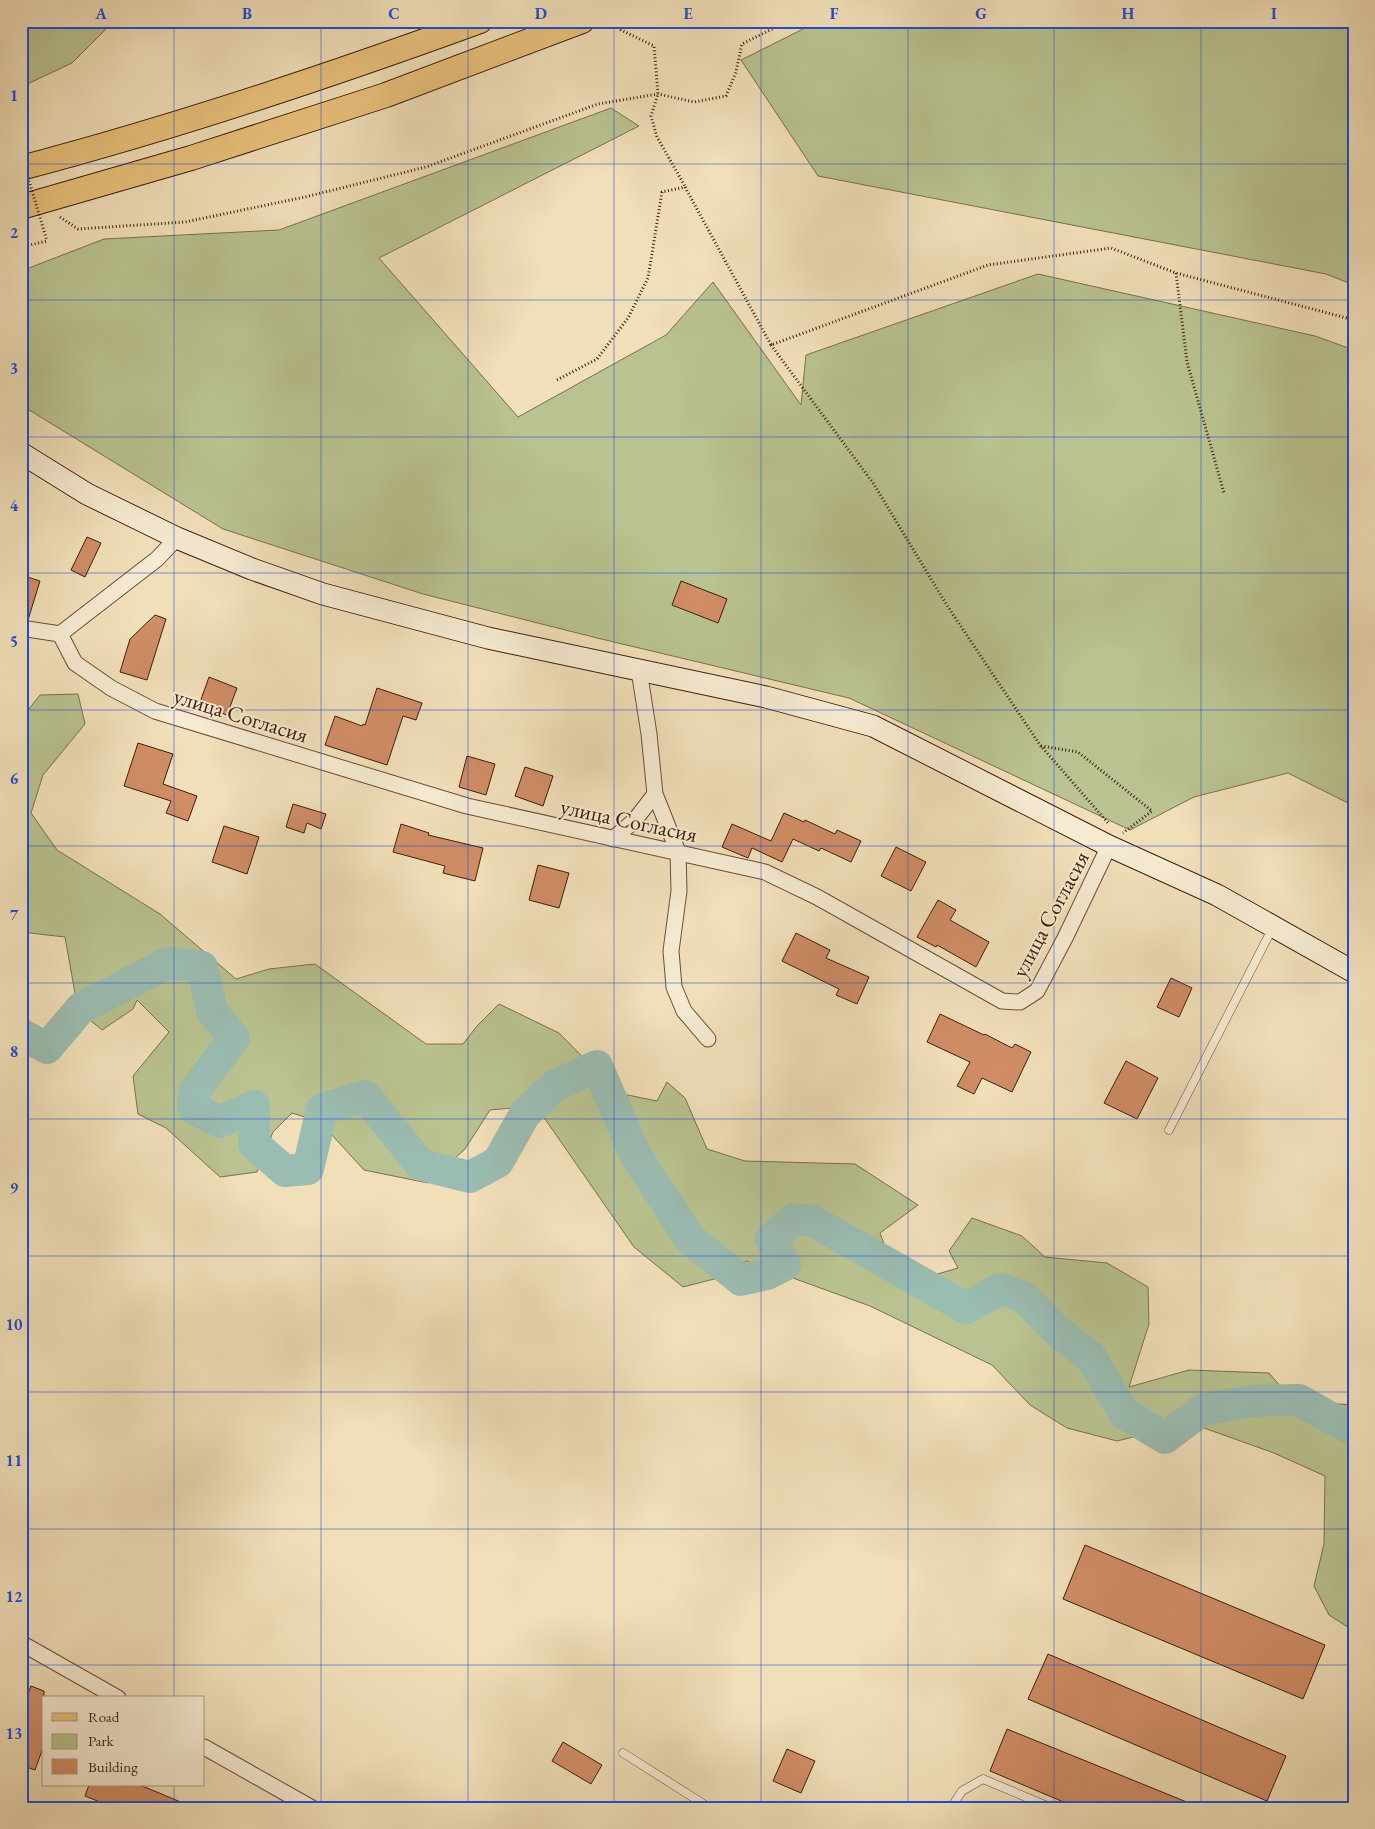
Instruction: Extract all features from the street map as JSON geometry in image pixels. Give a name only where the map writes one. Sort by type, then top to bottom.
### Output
[{"type":"main road","points":[[21,168],[176,125],[371,61],[480,21]]},
{"type":"main road","points":[[31,205],[192,158],[386,96],[582,21]]},
{"type":"street","points":[[21,453],[87,494],[178,538],[252,569],[323,594],[488,638],[766,697],[873,726],[1114,837],[1354,972]]},
{"type":"street","points":[[21,628],[60,634],[156,559],[178,538]]},
{"type":"street","name":"улица Согласия","points":[[60,634],[75,663],[111,688],[155,711],[467,806],[765,872],[817,897],[1002,1001],[1020,1002],[1037,992],[1114,837]]},
{"type":"street","points":[[639,670],[649,734],[655,794],[678,852],[679,891],[671,951],[674,987],[684,1011],[708,1039]]},
{"type":"street","points":[[613,839],[635,820],[655,794]]},
{"type":"street","points":[[21,1643],[114,1696]]},
{"type":"street","points":[[205,1748],[312,1808]]},
{"type":"lane","points":[[1169,1130],[1274,926]]},
{"type":"lane","points":[[623,1753],[710,1808]]},
{"type":"lane","points":[[951,1808],[962,1792],[983,1779],[1052,1808]]},
{"type":"lane","points":[[21,1805],[30,1808]]},
{"type":"path","points":[[614,21],[621,30],[654,46],[658,94],[651,116],[657,137],[771,345],[873,483],[948,607],[1040,745],[1114,837],[1152,811],[1078,752],[1040,745]]},
{"type":"path","points":[[31,205],[78,229],[185,222],[305,197],[426,166],[598,104],[658,94],[694,102],[726,96],[736,72],[742,44],[788,21]]},
{"type":"path","points":[[21,154],[47,241],[21,248]]},
{"type":"path","points":[[557,380],[597,358],[628,318],[648,278],[662,192],[685,188],[687,191]]},
{"type":"path","points":[[771,345],[988,265],[1111,248],[1176,273],[1354,320]]},
{"type":"path","points":[[1176,273],[1187,362],[1224,493]]},
{"type":"green space","points":[[21,21],[122,21],[107,28],[72,63],[21,87]]},
{"type":"green space","points":[[819,21],[1354,21],[1354,285],[1326,274],[818,176],[741,60]]},
{"type":"green space","points":[[611,108],[639,126],[379,258],[518,417],[666,335],[713,282],[801,405],[806,355],[1038,274],[1315,336],[1354,350],[1354,806],[1288,773],[1194,797],[1130,830],[849,698],[423,594],[223,529],[21,405],[21,271],[104,239],[279,230]]},
{"type":"green space","points":[[78,694],[85,724],[43,775],[31,813],[57,850],[160,914],[236,979],[269,969],[315,964],[426,1044],[463,1044],[477,1026],[499,1004],[559,1033],[618,1093],[657,1101],[667,1082],[685,1098],[707,1149],[745,1161],[855,1164],[918,1205],[880,1233],[889,1257],[917,1280],[958,1268],[949,1251],[972,1218],[1022,1236],[1045,1257],[1107,1263],[1148,1287],[1149,1324],[1129,1387],[1189,1370],[1269,1373],[1293,1401],[1354,1405],[1354,1631],[1329,1615],[1314,1586],[1324,1544],[1325,1476],[1274,1453],[1190,1423],[1117,1441],[1067,1428],[1030,1405],[992,1365],[870,1306],[746,1261],[726,1276],[683,1287],[634,1247],[536,1106],[490,1110],[465,1149],[428,1183],[364,1170],[320,1122],[292,1113],[273,1132],[257,1172],[220,1177],[166,1128],[138,1114],[133,1076],[169,1032],[137,1000],[133,1009],[102,1030],[78,1010],[65,937],[21,932],[21,719],[40,695]]},
{"type":"building","points":[[87,537],[101,543],[85,577],[71,570]]},
{"type":"building","points":[[21,575],[40,581],[28,620],[21,619]]},
{"type":"building","points":[[681,581],[727,599],[718,623],[672,605]]},
{"type":"building","points":[[155,615],[166,619],[147,680],[120,672],[130,639]]},
{"type":"building","points":[[209,677],[237,688],[227,715],[199,705]]},
{"type":"building","points":[[377,688],[422,703],[416,720],[403,716],[387,765],[325,745],[335,716],[362,726],[363,724],[365,725]]},
{"type":"building","points":[[138,743],[173,754],[163,784],[197,796],[188,821],[166,813],[171,801],[124,786]]},
{"type":"building","points":[[467,756],[495,764],[486,795],[459,787]]},
{"type":"building","points":[[525,767],[553,776],[543,806],[515,796]]},
{"type":"building","points":[[293,804],[326,814],[321,829],[307,823],[304,833],[286,827]]},
{"type":"building","points":[[784,813],[804,822],[805,820],[835,834],[837,830],[861,841],[851,862],[821,848],[819,851],[793,839],[782,862],[752,848],[748,858],[722,847],[732,824],[771,841]]},
{"type":"building","points":[[401,824],[429,833],[428,835],[483,848],[475,881],[443,873],[445,866],[393,852]]},
{"type":"building","points":[[224,826],[259,837],[247,874],[212,862]]},
{"type":"building","points":[[896,847],[926,862],[911,891],[881,876]]},
{"type":"building","points":[[538,865],[569,873],[559,908],[529,900]]},
{"type":"building","points":[[938,900],[956,910],[950,920],[989,942],[976,967],[937,945],[936,947],[917,937]]},
{"type":"building","points":[[796,933],[830,950],[826,958],[869,977],[857,1004],[836,995],[839,989],[782,961]]},
{"type":"building","points":[[1171,978],[1192,988],[1179,1017],[1157,1007]]},
{"type":"building","points":[[940,1014],[1012,1048],[1015,1044],[1031,1052],[1012,1092],[982,1078],[974,1094],[957,1086],[970,1062],[927,1042]]},
{"type":"building","points":[[1126,1061],[1158,1078],[1137,1119],[1104,1103]]},
{"type":"building","points":[[1085,1545],[1325,1645],[1303,1699],[1063,1599]]},
{"type":"building","points":[[1048,1654],[1286,1756],[1267,1801],[1028,1699]]},
{"type":"building","points":[[31,1686],[44,1691],[44,1696],[42,1696],[42,1751],[35,1770],[21,1765],[21,1711]]},
{"type":"building","points":[[1007,1729],[1199,1808],[1078,1808],[990,1771]]},
{"type":"building","points":[[563,1742],[602,1765],[591,1784],[552,1761]]},
{"type":"building","points":[[787,1749],[815,1761],[801,1793],[773,1781]]},
{"type":"building","points":[[89,1786],[142,1786],[195,1808],[115,1808],[85,1796]]},
{"type":"waterway","points":[[21,1034],[47,1048],[81,1008],[168,963],[202,967],[212,1011],[234,1038],[195,1090],[193,1108],[220,1122],[254,1106],[254,1144],[285,1171],[308,1169],[322,1109],[365,1096],[421,1165],[470,1177],[498,1162],[525,1114],[554,1086],[597,1066],[636,1156],[690,1239],[741,1280],[767,1274],[785,1265],[771,1239],[794,1219],[813,1221],[966,1308],[1000,1289],[1024,1297],[1055,1329],[1091,1357],[1124,1413],[1165,1438],[1202,1410],[1252,1401],[1299,1400],[1345,1426],[1354,1425]]}]
